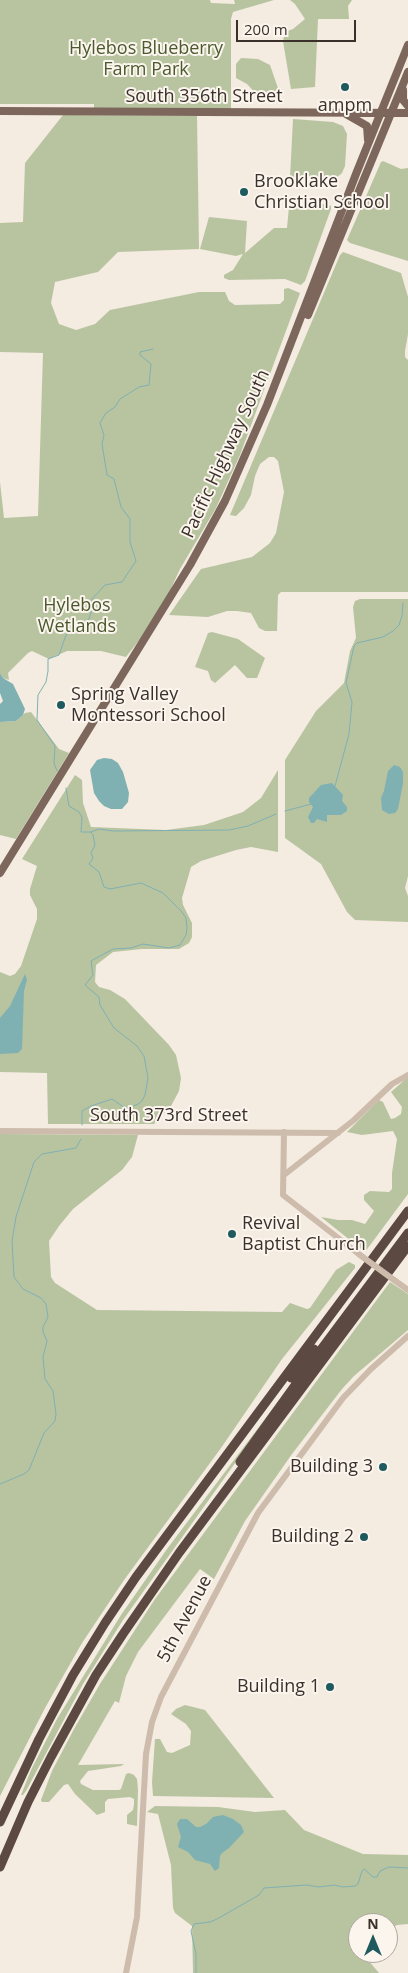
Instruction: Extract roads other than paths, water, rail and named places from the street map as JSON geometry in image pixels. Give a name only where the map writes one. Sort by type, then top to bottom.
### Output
[{"type":"highway","points":[[0,1822],[39,1740],[73,1675],[105,1623],[136,1577],[408,1211]]},
{"type":"highway","points":[[224,1459],[232,1452],[298,1369],[408,1226]]},
{"type":"highway","points":[[179,1553],[180,1547],[251,1446],[408,1233]]},
{"type":"highway","points":[[0,1867],[28,1802],[76,1711],[128,1626],[179,1553],[408,1246]]},
{"type":"highway","points":[[384,1279],[408,1252]]},
{"type":"main road","name":"Pacific Highway South","points":[[0,873],[190,565],[225,501],[267,405],[408,45]]},
{"type":"main road","name":"Pacific Highway South","points":[[0,882],[180,591],[217,526],[262,430],[408,72]]},
{"type":"main road","points":[[404,83],[402,98],[408,106]]},
{"type":"main road","name":"South 356th Street","points":[[0,111],[408,113]]},
{"type":"main road","points":[[344,112],[366,126],[368,144]]},
{"type":"street","points":[[284,1175],[338,1133],[392,1084],[408,1075]]},
{"type":"street","name":"South 373rd Street","points":[[0,1131],[338,1133]]},
{"type":"street","points":[[284,1132],[284,1196],[408,1290]]},
{"type":"street","name":"5th Avenue","points":[[126,1973],[138,1917],[146,1754],[150,1729],[162,1697],[258,1513],[343,1398],[371,1369],[408,1336]]},
{"type":"water","points":[[0,673],[3,678],[13,684],[25,709],[23,715],[16,721],[0,722],[0,704],[3,701],[0,693]]},
{"type":"water","points":[[104,758],[112,759],[118,763],[123,772],[129,793],[128,802],[122,809],[111,809],[104,806],[94,793],[90,770],[97,760]]},
{"type":"water","points":[[394,765],[400,767],[403,772],[403,783],[398,809],[395,813],[389,814],[382,810],[381,798],[388,771]]},
{"type":"water","points":[[332,783],[343,795],[342,801],[347,807],[347,811],[341,815],[327,815],[327,822],[317,819],[314,823],[311,823],[308,817],[313,807],[309,802],[309,798],[321,785]]},
{"type":"water","points":[[25,974],[27,980],[24,991],[22,1049],[18,1053],[0,1054],[0,1018],[10,1006]]},
{"type":"water","points":[[223,1815],[241,1825],[244,1832],[222,1853],[219,1868],[215,1871],[210,1864],[195,1860],[188,1852],[178,1847],[181,1837],[177,1824],[180,1819],[187,1819],[196,1827],[200,1827],[213,1817]]},
{"type":"waterway","points":[[57,771],[54,763],[55,746],[37,720],[38,695],[46,682],[48,659],[59,655],[66,635],[89,619],[92,599],[105,585],[122,582],[136,561],[130,542],[130,519],[121,507],[114,479],[107,475],[102,444],[104,435],[100,423],[106,413],[115,407],[120,399],[139,387],[149,385],[151,364],[140,355],[140,352],[153,349]]},
{"type":"waterway","points":[[335,786],[349,734],[352,702],[346,683],[354,646],[357,643],[383,637],[393,631],[399,625],[403,603]]},
{"type":"waterway","points":[[66,788],[69,806],[79,812],[82,817],[81,832],[91,832],[93,835],[95,845],[91,853],[93,858],[89,864],[99,872],[104,887],[110,889],[141,883],[163,893],[182,912],[186,918],[187,928],[186,935],[180,945],[169,948],[143,944],[131,948],[113,949],[91,961],[93,975],[85,985],[99,997],[100,1005],[114,1028],[137,1046],[144,1056],[148,1078],[145,1095],[138,1104],[129,1108],[122,1106],[112,1099],[91,1106],[82,1111],[82,1125]]},
{"type":"waterway","points":[[285,811],[311,804]]},
{"type":"waterway","points":[[91,832],[99,829],[113,831],[229,830],[248,826],[276,814]]},
{"type":"waterway","points":[[0,1484],[29,1470],[44,1433],[55,1421],[56,1414],[53,1391],[45,1379],[43,1357],[47,1341],[43,1327],[48,1317],[46,1304],[41,1298],[23,1289],[14,1277],[12,1241],[16,1217],[34,1162],[42,1154],[76,1148],[81,1139]]},
{"type":"waterway","points":[[196,1973],[196,1954],[191,1931],[194,1924],[217,1919],[259,1895],[264,1888],[307,1885],[319,1887],[334,1885],[343,1887],[355,1886],[358,1884],[364,1869],[373,1877],[377,1877],[380,1871],[389,1867],[408,1868]]},
{"type":"place","name":"ampm","points":[[345,87]]},
{"type":"place","name":"Brooklake Christian School","points":[[244,192]]},
{"type":"place","name":"Spring Valley Montessori School","points":[[61,705]]},
{"type":"place","name":"Revival Baptist Church","points":[[232,1234]]},
{"type":"place","name":"Building 3","points":[[383,1467]]},
{"type":"place","name":"Building 2","points":[[364,1537]]},
{"type":"place","name":"Building 1","points":[[330,1687]]},
{"type":"park label","name":"Hylebos Blueberry Farm Park","points":[[146,59]]},
{"type":"park label","name":"Hylebos Wetlands","points":[[77,616]]}]
